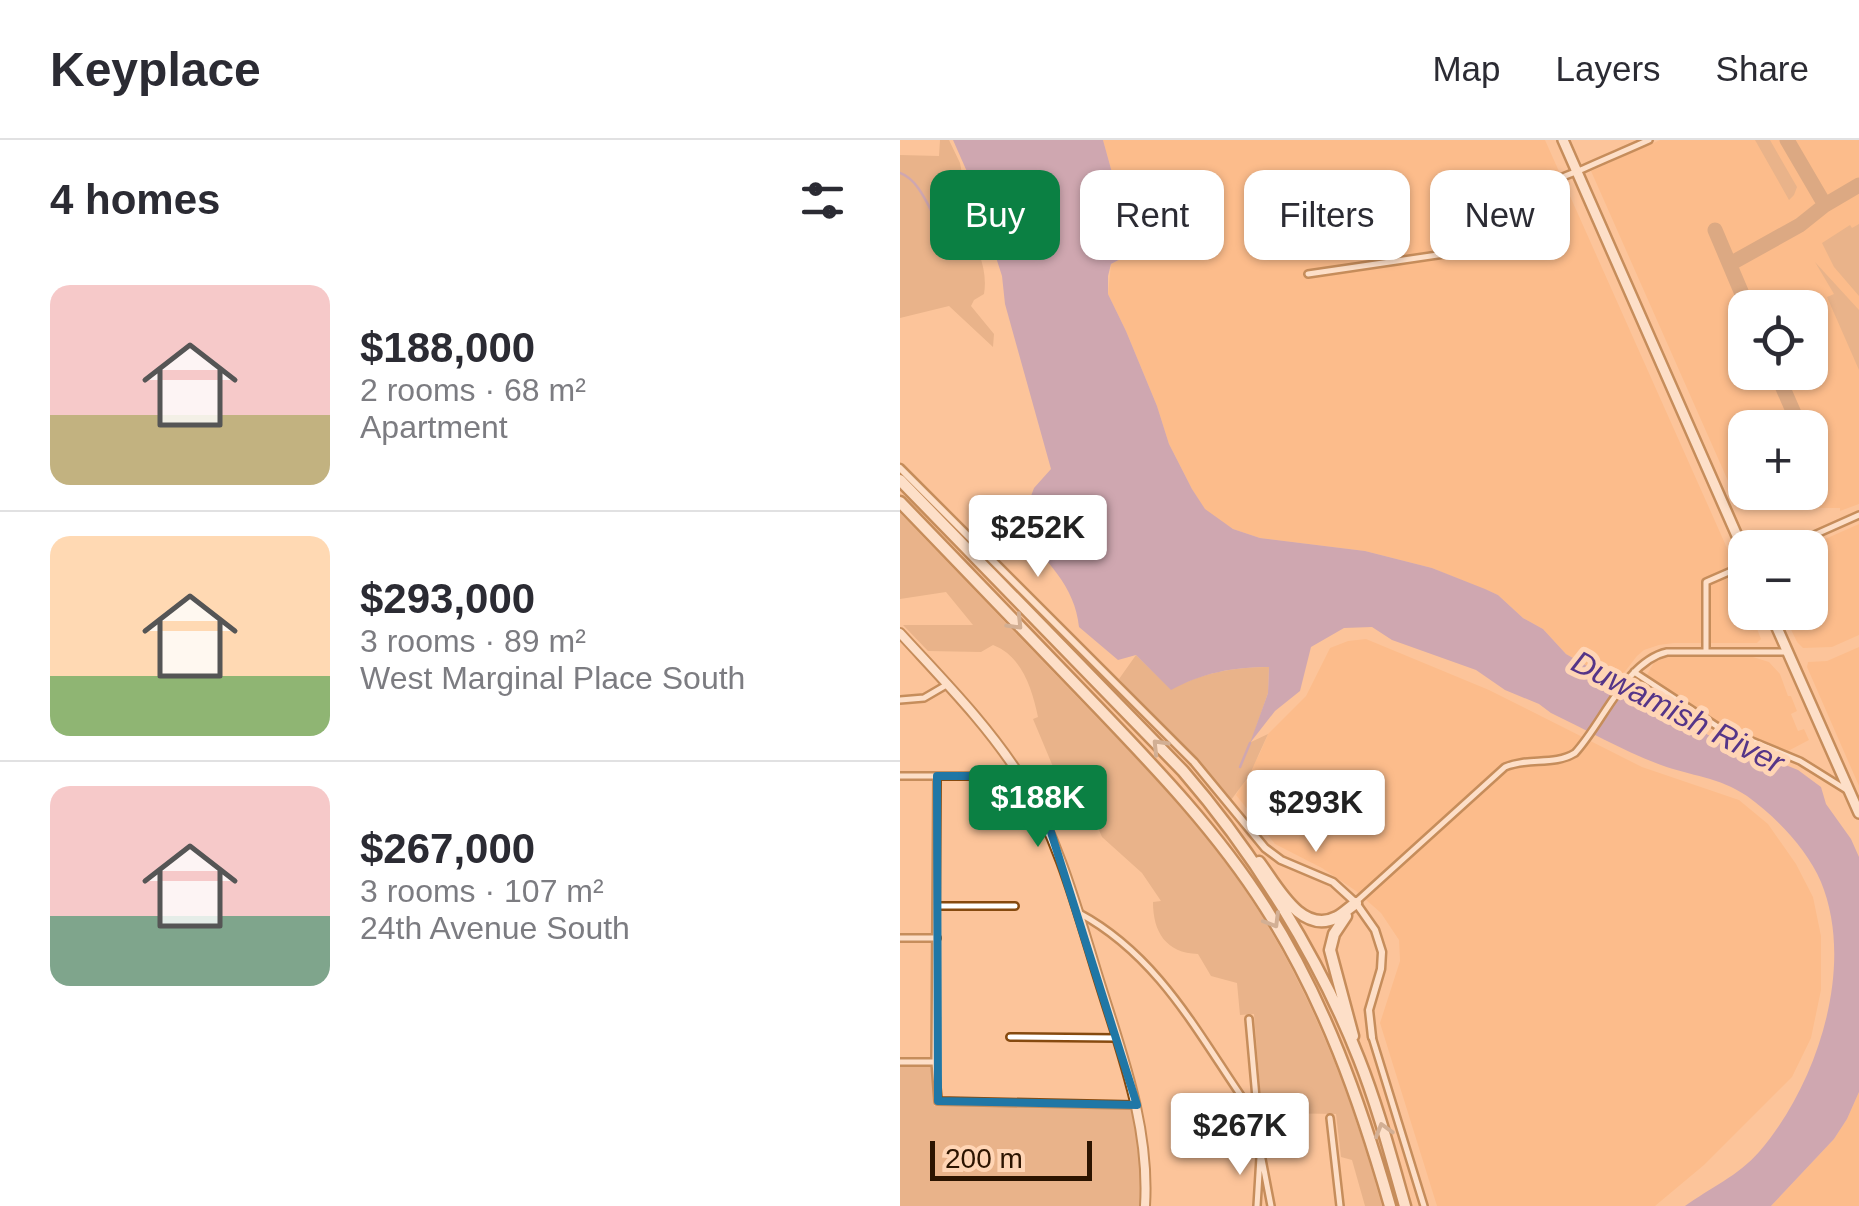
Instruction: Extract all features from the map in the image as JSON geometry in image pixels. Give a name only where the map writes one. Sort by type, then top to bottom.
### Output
[{"type":"highway","points":[[900,480],[1182,771],[1301,915],[1317,920],[1336,918],[1356,902]]},
{"type":"highway","points":[[900,502],[1162,774],[1241,871],[1291,951],[1340,1052],[1360,1103],[1390,1206]]},
{"type":"highway","points":[[1224,819],[1290,920],[1358,1055]]},
{"type":"highway","points":[[1356,902],[1334,934],[1330,950],[1405,1206]]},
{"type":"main road","points":[[1563,140],[1734,530]]},
{"type":"main road","points":[[1778,630],[1859,814]]},
{"type":"main road","points":[[900,633],[990,734],[1050,829],[1137,1105],[1145,1159],[1145,1206]]},
{"type":"street","points":[[1308,274],[1499,246],[1521,228],[1539,192],[1551,183],[1649,140]]},
{"type":"street","points":[[900,468],[1194,762],[1265,848],[1281,860],[1333,882],[1356,902],[1376,930],[1382,952],[1369,1010],[1372,1037],[1424,1206]]},
{"type":"street","points":[[1824,530],[1859,514]]},
{"type":"street","points":[[1706,652],[1706,582],[1728,572]]},
{"type":"street","points":[[1356,902],[1498,772],[1517,762],[1569,757],[1634,672],[1650,658],[1662,653],[1787,652]]},
{"type":"street","points":[[1634,672],[1718,728],[1793,758],[1848,790]]},
{"type":"street","points":[[900,700],[924,698],[948,684]]},
{"type":"street","points":[[900,776],[1020,776]]},
{"type":"street","points":[[937,776],[938,1102],[1137,1105]]},
{"type":"street","points":[[937,906],[1015,906]]},
{"type":"street","points":[[1079,913],[1118,938],[1157,974],[1248,1106],[1258,1113]]},
{"type":"street","points":[[900,938],[936,938]]},
{"type":"street","points":[[1250,1019],[1261,1154],[1270,1206]]},
{"type":"street","points":[[1010,1036],[1117,1038]]},
{"type":"street","points":[[900,1062],[935,1062]]},
{"type":"street","points":[[1190,1113],[1258,1113]]},
{"type":"street","points":[[1330,1118],[1340,1206]]},
{"type":"street","points":[[1257,1206],[1261,1154]]},
{"type":"highlighted area","points":[[937,776],[1020,776],[1050,829],[1137,1105],[938,1101]]},
{"type":"shaded area","points":[[940,140],[949,140],[961,170],[930,170],[930,260],[981,260],[984,294],[971,306],[994,334],[993,347],[949,306],[900,318],[900,155],[939,156]]},
{"type":"shaded area","name":"Duwamish River","points":[[953,140],[1103,140],[1111,170],[1080,170],[1080,260],[1119,260],[1111,264],[1108,294],[1157,406],[1169,444],[1205,509],[1233,529],[1260,538],[1365,551],[1432,568],[1485,589],[1543,629],[1566,654],[1608,678],[1612,673],[1708,735],[1798,770],[1821,787],[1826,804],[1859,857],[1859,1092],[1834,1139],[1771,1206],[1685,1206],[1751,1160],[1780,1125],[1798,1094],[1825,1024],[1834,951],[1831,915],[1821,882],[1799,846],[1768,813],[1736,790],[1633,753],[1505,690],[1476,670],[1392,640],[1372,627],[1344,628],[1311,647],[1300,691],[1275,711],[1250,743],[1268,693],[1269,667],[1218,672],[1171,690],[1136,655],[1118,660],[1079,627],[1065,586],[1018,531],[1034,488],[1051,469],[1005,304],[997,260],[1060,260],[1060,170],[966,170]]},
{"type":"shaded area","points":[[1103,140],[1545,140],[1558,170],[1430,170],[1430,260],[1570,260],[1570,196],[1728,550],[1728,630],[1758,630],[1761,639],[1757,643],[1659,645],[1644,650],[1620,678],[1612,673],[1608,678],[1566,654],[1543,629],[1523,618],[1498,595],[1432,568],[1365,551],[1260,538],[1233,529],[1205,510],[1169,444],[1157,406],[1108,294],[1111,264],[1119,260],[1224,260],[1224,170],[1111,170]]},
{"type":"shaded area","points":[[1660,140],[1859,140],[1859,504],[1840,511],[1828,508],[1828,410],[1728,410],[1728,481],[1591,171]]},
{"type":"shaded area","points":[[1755,140],[1770,140],[1797,187],[1789,200]]},
{"type":"shaded area","points":[[1859,224],[1859,296],[1834,267],[1822,243],[1850,225],[1852,228]]},
{"type":"shaded area","points":[[1815,262],[1859,310],[1859,370],[1828,299],[1834,294]]},
{"type":"shaded area","points":[[900,513],[1152,775],[1241,884],[1280,948],[1316,1019],[1346,1092],[1382,1206],[1365,1206],[1352,1160],[1341,1157],[1336,1114],[1262,1113],[1254,1014],[1240,1015],[1237,983],[1211,976],[1198,954],[1177,950],[1164,939],[1156,923],[1153,902],[1161,901],[1142,873],[1102,837],[1094,818],[1059,781],[1033,719],[1038,717],[1036,706],[1018,665],[993,645],[981,652],[928,651],[903,625],[973,625],[946,592],[900,599]]},
{"type":"shaded area","points":[[1859,524],[1859,635],[1832,647],[1803,648],[1791,630],[1828,630],[1828,538]]},
{"type":"shaded area","points":[[1366,639],[1489,690],[1642,767],[1739,800],[1768,824],[1813,897],[1821,936],[1821,990],[1811,1038],[1792,1077],[1704,1165],[1655,1206],[1437,1206],[1380,1023],[1400,961],[1399,940],[1381,913],[1356,891],[1275,844],[1236,795],[1268,734],[1306,696],[1330,648]]},
{"type":"shaded area","points":[[1859,647],[1859,786],[1807,667],[1808,662],[1827,661]]},
{"type":"shaded area","points":[[1136,655],[1171,689],[1218,672],[1269,667],[1268,693],[1251,742],[1268,734],[1249,776],[1231,800],[1119,679]]},
{"type":"shaded area","points":[[1668,657],[1753,657],[1769,662],[1791,696],[1797,711],[1791,714],[1798,731],[1804,729],[1809,740],[1788,751],[1722,724],[1647,675],[1654,662]]},
{"type":"shaded area","points":[[900,1065],[928,1065],[934,1069],[934,1106],[1129,1109],[1139,1134],[1140,1206],[900,1206]]},
{"type":"shaded area","points":[[1859,1092],[1859,1206],[1771,1206],[1834,1139]]},
{"type":"waterway","points":[[900,173],[916,185],[930,209]]},
{"type":"waterway","points":[[1240,767],[1250,743]]},
{"type":"taxiway","points":[[1787,140],[1825,205]]},
{"type":"taxiway","points":[[1730,264],[1800,225],[1859,185]]},
{"type":"taxiway","points":[[1715,230],[1740,290]]},
{"type":"taxiway","points":[[1784,390],[1793,410]]}]
